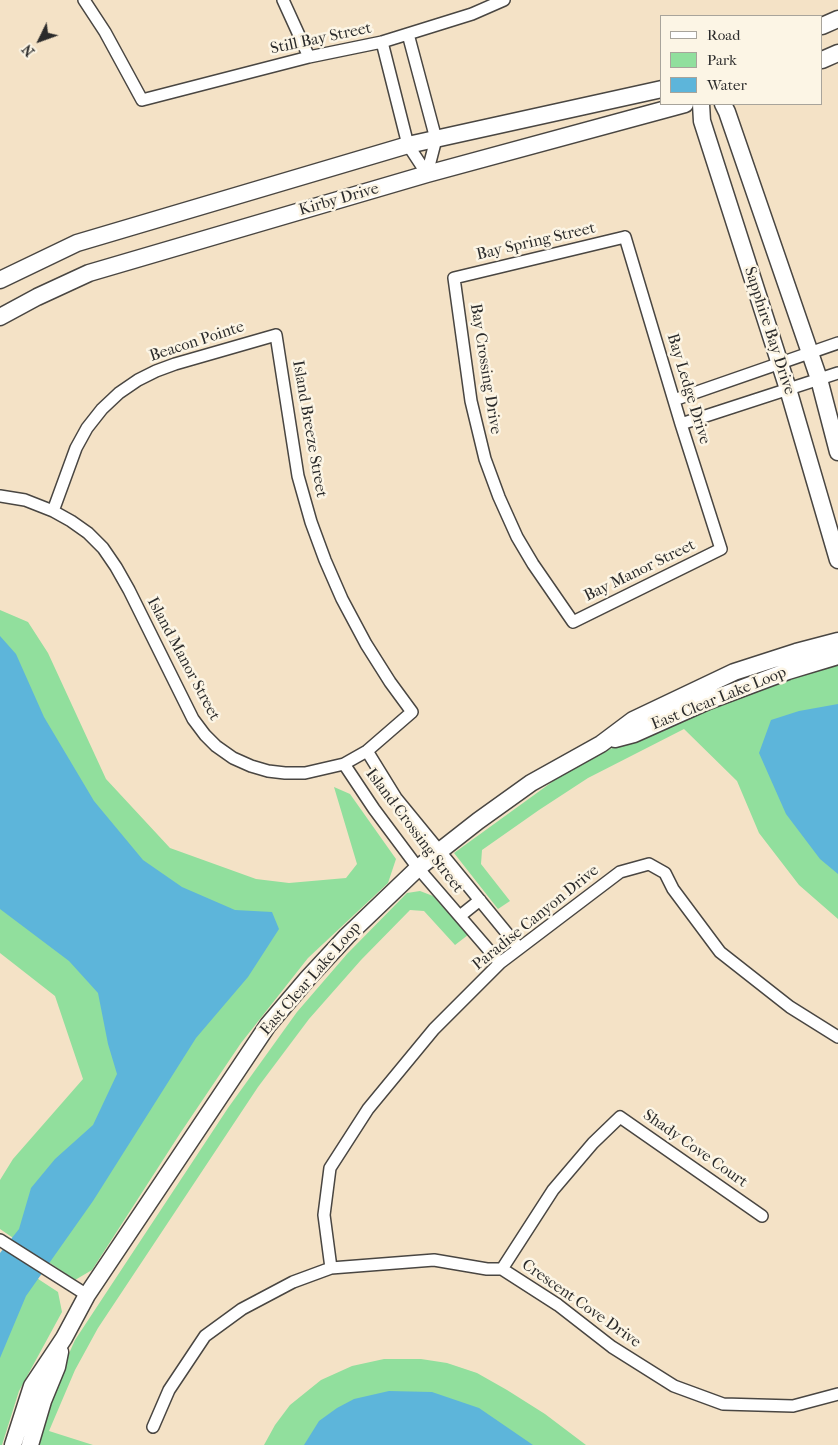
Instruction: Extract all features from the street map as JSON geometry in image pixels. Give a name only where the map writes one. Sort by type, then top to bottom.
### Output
[{"type":"street","name":"Still Bay Street","points":[[84,0],[105,32],[142,100],[309,57],[382,42],[472,14],[504,0]]},
{"type":"street","points":[[283,0],[309,57]]},
{"type":"street","points":[[823,26],[838,18]]},
{"type":"street","points":[[408,34],[436,139],[428,174]]},
{"type":"street","points":[[382,42],[408,145],[428,174]]},
{"type":"street","points":[[823,60],[838,53]]},
{"type":"street","name":"Kirby Drive","points":[[0,280],[77,243],[408,145],[660,89]]},
{"type":"street","name":"Kirby Drive","points":[[0,317],[36,297],[89,274],[428,174],[680,105]]},
{"type":"street","name":"Sapphire Bay Drive","points":[[700,105],[702,121],[780,363],[838,560]]},
{"type":"street","name":"Sapphire Bay Drive","points":[[724,105],[819,379],[838,452]]},
{"type":"street","name":"Bay Spring Street","points":[[454,278],[625,237]]},
{"type":"street","name":"Bay Ledge Drive","points":[[625,237],[681,424],[722,549]]},
{"type":"street","name":"Bay Crossing Drive","points":[[454,278],[471,401],[485,459],[517,537],[573,622]]},
{"type":"street","name":"Beacon Pointe","points":[[53,510],[76,448],[87,428],[102,409],[119,394],[138,380],[166,367],[276,335]]},
{"type":"street","name":"Island Breeze Street","points":[[276,335],[298,476],[319,545],[342,599],[366,644],[412,712]]},
{"type":"street","points":[[674,400],[838,342]]},
{"type":"street","points":[[681,424],[838,373]]},
{"type":"street","name":"Island Manor Street","points":[[0,496],[25,500],[53,510],[71,521],[103,548],[116,567],[193,719],[216,746],[233,758],[268,771],[285,773],[304,772],[344,764],[367,751],[412,712]]},
{"type":"street","name":"Bay Manor Street","points":[[573,622],[722,549]]},
{"type":"street","name":"East Clear Lake Loop","points":[[12,1445],[32,1386],[64,1338],[87,1295],[268,1025],[347,936],[418,868],[478,820],[530,783],[601,744],[633,720],[734,672],[838,641]]},
{"type":"street","name":"East Clear Lake Loop","points":[[601,744],[634,734],[708,701],[788,671],[838,656]]},
{"type":"street","name":"Island Crossing Street","points":[[367,751],[396,798],[519,948]]},
{"type":"street","name":"Island Crossing Street","points":[[344,764],[374,809],[418,868],[500,963]]},
{"type":"street","name":"Paradise Canyon Drive","points":[[331,1268],[324,1215],[330,1168],[368,1108],[434,1029],[500,963],[620,872],[649,864],[665,873],[674,889],[720,952],[790,1008],[838,1037]]},
{"type":"street","name":"Island Crossing Street","points":[[460,916],[480,900]]},
{"type":"street","name":"Shady Cove Court","points":[[502,1269],[553,1190],[593,1143],[620,1117],[762,1216]]},
{"type":"street","points":[[0,1240],[87,1295]]},
{"type":"street","name":"Crescent Cove Drive","points":[[153,1427],[169,1390],[205,1336],[242,1309],[293,1282],[331,1268],[434,1260],[487,1269],[502,1269],[558,1305],[612,1347],[674,1386],[723,1404],[793,1406],[838,1394]]},
{"type":"street","name":"East Clear Lake Loop","points":[[30,1445],[43,1401],[57,1367],[64,1338]]},
{"type":"green space","points":[[0,610],[28,622],[48,653],[106,779],[170,848],[256,879],[289,883],[346,878],[357,864],[334,787],[350,794],[396,859],[388,883],[308,958],[241,1043],[92,1270],[75,1280],[0,1229],[0,1180],[13,1159],[83,1079],[55,996],[0,953]]},
{"type":"green space","points":[[838,663],[838,919],[799,885],[759,833],[737,781],[684,729],[588,778],[482,850],[481,864],[510,901],[498,909],[454,853],[581,761],[738,696]]},
{"type":"green space","points":[[420,891],[433,896],[468,935],[455,945],[424,911],[410,910],[361,960],[309,1019],[258,1087],[98,1328],[75,1370],[49,1431],[93,1445],[34,1445],[43,1412],[75,1340],[228,1108],[297,1012],[347,954],[407,893]]},
{"type":"green space","points":[[0,1254],[58,1292],[62,1312],[19,1391],[2,1445],[0,1445]]},
{"type":"green space","points":[[384,1359],[421,1359],[447,1363],[477,1373],[545,1414],[586,1445],[264,1445],[275,1425],[290,1405],[321,1380],[352,1366]]},
{"type":"water","points":[[0,636],[16,654],[44,717],[94,801],[143,860],[182,887],[235,910],[272,912],[279,929],[248,977],[196,1038],[93,1201],[26,1296],[0,1358],[0,1253],[19,1229],[31,1188],[55,1159],[93,1125],[117,1074],[108,1044],[98,993],[69,961],[0,909]]},
{"type":"water","points":[[838,704],[838,874],[820,859],[786,814],[759,753],[771,720],[799,711]]},
{"type":"water","points":[[389,1391],[432,1392],[479,1408],[533,1445],[304,1445],[319,1421],[337,1408],[354,1399]]}]
